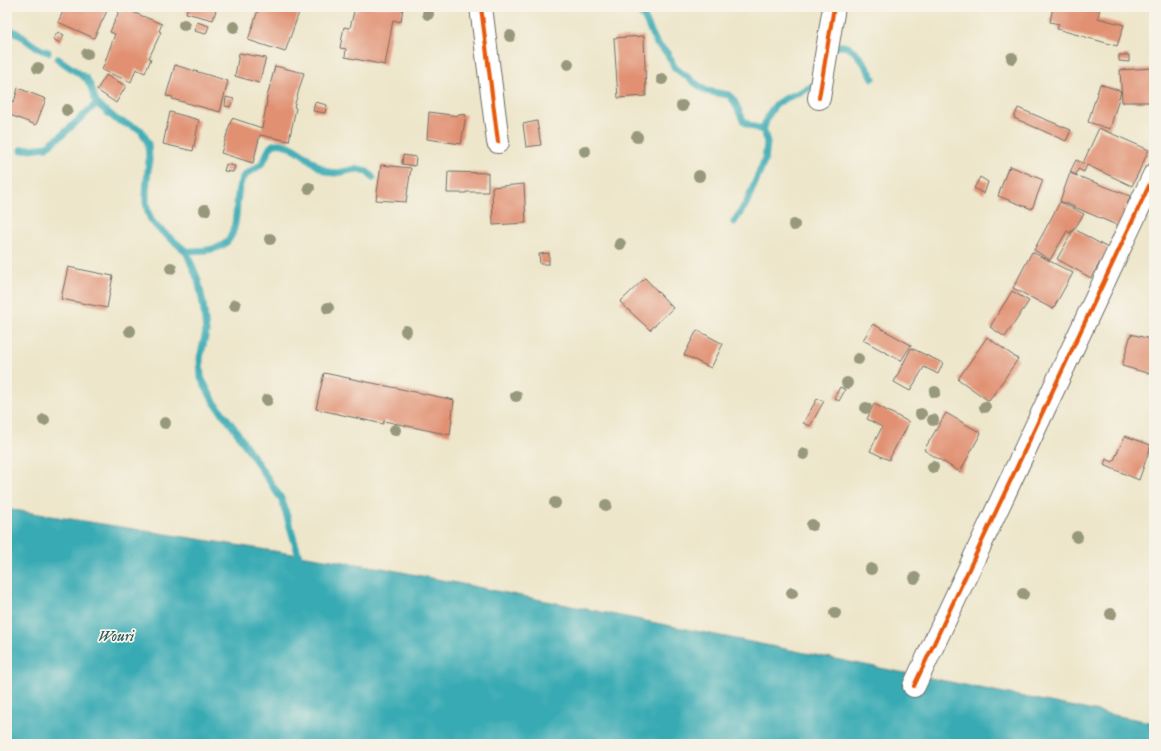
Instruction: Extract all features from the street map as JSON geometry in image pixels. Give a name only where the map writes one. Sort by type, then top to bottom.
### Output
[{"type":"street","points":[[481,7],[498,142]]},
{"type":"street","points":[[819,98],[834,7]]},
{"type":"street","points":[[914,686],[1154,175]]},
{"type":"water","name":"Wouri","points":[[7,509],[382,568],[1154,723],[1154,744],[7,744]]},
{"type":"building","points":[[65,7],[106,7],[105,10],[107,11],[94,38],[58,22]]},
{"type":"building","points":[[188,7],[217,7],[213,20],[186,13]]},
{"type":"building","points":[[230,7],[246,7],[242,10]]},
{"type":"building","points":[[259,7],[301,7],[285,52],[248,40]]},
{"type":"building","points":[[358,7],[403,7],[401,22],[393,20],[385,65],[345,57],[346,49],[340,48],[344,27],[350,28],[354,11],[357,11]]},
{"type":"building","points":[[1053,7],[1100,7],[1098,18],[1124,25],[1117,46],[1057,29],[1059,24],[1050,22]]},
{"type":"building","points":[[120,9],[124,11],[125,9],[162,24],[159,31],[161,32],[149,58],[151,59],[145,73],[136,69],[131,82],[102,70],[115,34],[110,32]]},
{"type":"building","points":[[197,22],[209,26],[206,34],[194,31]]},
{"type":"building","points":[[58,32],[64,35],[60,43],[53,39]]},
{"type":"building","points":[[644,36],[646,96],[618,98],[614,38]]},
{"type":"building","points":[[239,53],[266,58],[259,83],[235,76]]},
{"type":"building","points":[[1119,55],[1129,55],[1129,62],[1119,61]]},
{"type":"building","points":[[175,65],[228,81],[220,112],[166,96]]},
{"type":"building","points":[[275,66],[304,73],[294,107],[296,108],[289,141],[260,135],[253,163],[221,153],[232,118],[262,128],[266,101]]},
{"type":"building","points":[[1154,68],[1154,102],[1122,102],[1120,70]]},
{"type":"building","points":[[106,75],[126,86],[116,103],[97,90]]},
{"type":"building","points":[[1100,84],[1121,91],[1110,129],[1088,122]]},
{"type":"building","points":[[7,87],[11,89],[7,99]]},
{"type":"building","points":[[18,88],[46,99],[36,125],[10,115],[9,123],[7,122],[8,100],[14,102]]},
{"type":"building","points":[[226,97],[234,99],[230,107],[225,106]]},
{"type":"building","points":[[315,102],[327,105],[325,113],[313,111]]},
{"type":"building","points":[[1018,108],[1071,130],[1066,141],[1014,118]]},
{"type":"building","points":[[170,112],[199,120],[193,151],[163,144]]},
{"type":"building","points":[[429,112],[458,116],[458,114],[466,115],[461,144],[427,139]]},
{"type":"building","points":[[537,121],[541,145],[526,147],[523,124]]},
{"type":"building","points":[[1099,128],[1149,150],[1132,186],[1087,165],[1084,172],[1078,169],[1076,175],[1070,172],[1076,160],[1083,163]]},
{"type":"building","points":[[403,155],[416,157],[415,166],[402,164]]},
{"type":"building","points":[[226,164],[235,166],[233,172],[224,171]]},
{"type":"building","points":[[381,165],[411,168],[406,202],[376,200]]},
{"type":"building","points":[[1010,166],[1043,180],[1032,209],[998,196]]},
{"type":"building","points":[[448,172],[488,173],[488,192],[447,193]]},
{"type":"building","points":[[1070,173],[1130,196],[1119,226],[1060,201]]},
{"type":"building","points":[[980,177],[988,182],[984,194],[974,188]]},
{"type":"building","points":[[524,184],[526,223],[493,225],[492,187]]},
{"type":"building","points":[[1060,202],[1084,214],[1070,233],[1067,231],[1050,260],[1034,250]]},
{"type":"building","points":[[1074,229],[1108,248],[1091,278],[1057,259]]},
{"type":"building","points":[[1032,252],[1073,273],[1053,309],[1013,288]]},
{"type":"building","points":[[549,253],[549,264],[540,264],[539,254]]},
{"type":"building","points":[[68,267],[113,276],[107,308],[61,299]]},
{"type":"building","points":[[645,278],[673,308],[650,330],[620,302]]},
{"type":"building","points":[[1012,291],[1029,301],[1005,337],[990,327]]},
{"type":"building","points":[[873,324],[911,345],[901,361],[863,340]]},
{"type":"building","points":[[697,330],[723,344],[711,368],[684,355]]},
{"type":"building","points":[[1131,334],[1154,340],[1154,375],[1122,366]]},
{"type":"building","points":[[987,337],[1018,359],[989,401],[958,379]]},
{"type":"building","points":[[911,348],[943,363],[938,374],[924,367],[910,391],[894,382]]},
{"type":"building","points":[[324,373],[454,400],[450,435],[384,421],[383,424],[316,409]]},
{"type":"building","points":[[840,387],[845,390],[839,401],[834,398]]},
{"type":"building","points":[[817,399],[824,401],[810,426],[803,423]]},
{"type":"building","points":[[874,404],[909,422],[889,460],[870,451],[882,427],[867,419]]},
{"type":"building","points":[[946,413],[981,433],[960,472],[924,450]]},
{"type":"building","points":[[1125,436],[1151,445],[1139,480],[1104,465],[1106,459],[1113,462]]},
{"type":"waterway","points":[[634,7],[644,17],[657,44],[667,53],[675,68],[706,91],[729,95],[734,101],[743,120],[747,124],[764,131],[767,143],[765,159],[746,204],[734,222]]},
{"type":"waterway","points":[[7,28],[41,50],[48,52]]},
{"type":"waterway","points":[[830,50],[837,46],[844,46],[850,49],[861,59],[873,78]]},
{"type":"waterway","points":[[58,59],[87,79],[96,103],[117,120],[141,130],[148,143],[149,160],[146,191],[148,212],[151,220],[158,228],[186,251],[198,280],[203,303],[206,332],[200,358],[201,378],[214,402],[234,428],[282,500],[301,563]]},
{"type":"waterway","points":[[763,130],[767,118],[772,109],[778,103],[817,83]]},
{"type":"waterway","points":[[21,150],[46,147],[62,135],[96,104]]},
{"type":"waterway","points":[[185,251],[199,251],[219,247],[226,243],[231,237],[236,217],[238,191],[242,179],[262,163],[270,148],[274,144],[282,144],[295,149],[326,171],[339,173],[356,169],[367,172],[373,178]]},
{"type":"cycle path","points":[[481,7],[498,142]]},
{"type":"cycle path","points":[[819,98],[834,7]]},
{"type":"cycle path","points":[[914,686],[1154,175]]}]
